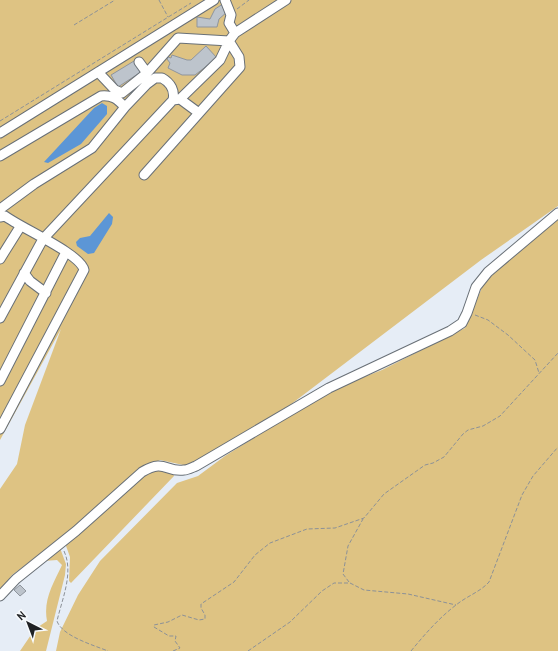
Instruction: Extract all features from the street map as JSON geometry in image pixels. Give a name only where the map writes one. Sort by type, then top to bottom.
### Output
[{"type":"street","points":[[0,133],[214,0]]},
{"type":"street","points":[[224,0],[232,15],[229,23],[235,33]]},
{"type":"street","points":[[0,318],[43,239],[176,100],[220,60],[229,41],[235,33],[286,0]]},
{"type":"street","points":[[0,156],[92,100],[112,93],[122,93],[147,73],[178,38],[229,41]]},
{"type":"street","points":[[144,175],[240,67],[240,57],[229,41]]},
{"type":"street","points":[[139,62],[147,73]]},
{"type":"street","points":[[98,72],[112,93],[125,107]]},
{"type":"street","points":[[0,429],[82,277],[84,270],[83,266],[66,252],[20,227],[1,213],[34,184],[92,148],[125,107],[147,84],[158,78],[162,78],[169,83],[176,100],[199,113]]},
{"type":"street","points":[[0,596],[16,579],[142,472],[152,466],[162,465],[184,470],[196,466],[329,388],[450,331],[462,323],[476,287],[488,272],[555,215]]},
{"type":"street","points":[[0,259],[20,227]]},
{"type":"street","points":[[0,381],[66,252]]},
{"type":"street","points":[[24,274],[30,281],[46,293]]},
{"type":"path","points":[[74,25],[115,0]]},
{"type":"path","points":[[158,0],[169,17]]},
{"type":"path","points":[[0,121],[191,3]]},
{"type":"path","points":[[467,313],[488,320],[508,335],[535,360],[539,373]]},
{"type":"path","points":[[350,583],[344,574],[348,546],[364,518],[384,494],[425,465],[444,457],[463,434],[500,416],[558,353]]},
{"type":"path","points":[[411,651],[430,628],[456,605],[483,589],[489,582],[522,495],[532,476],[558,447]]},
{"type":"path","points":[[173,651],[180,648],[175,641],[176,636],[163,634],[154,628],[154,625],[168,622],[182,615],[199,620],[205,619],[201,604],[234,582],[255,556],[270,543],[307,529],[335,528],[364,518]]},
{"type":"path","points":[[60,543],[68,559],[66,586],[57,621],[59,626],[77,639],[108,651]]},
{"type":"path","points":[[248,651],[290,622],[322,591],[334,583],[350,583],[364,590],[408,594],[456,605]]},
{"type":"shaded area","points":[[0,0],[558,0],[558,206],[481,260],[290,405],[188,466],[160,460],[140,470],[62,538],[12,575],[0,591],[0,489],[17,464],[25,425],[61,329],[0,440]]},
{"type":"shaded area","points":[[558,217],[558,651],[56,651],[60,632],[78,595],[100,561],[177,483],[198,476],[225,456],[328,391],[382,370],[465,328],[483,285],[500,266]]},
{"type":"shaded area","points":[[154,469],[172,471],[174,476],[71,583],[69,581],[70,557],[65,543],[145,472]]},
{"type":"shaded area","points":[[60,548],[66,564],[65,575],[46,651],[20,651],[35,629],[47,621],[46,606],[52,586],[62,565],[57,560],[44,561]]},
{"type":"water","points":[[102,103],[107,106],[107,114],[81,144],[48,163],[44,162],[94,108]]},
{"type":"water","points":[[109,213],[113,217],[112,224],[94,253],[88,254],[77,246],[76,242],[80,238],[90,236]]},
{"type":"building","points":[[223,4],[227,12],[219,19],[217,27],[197,27],[197,17],[210,19],[215,9]]},
{"type":"building","points":[[206,46],[217,58],[195,75],[182,75],[168,68],[170,63],[167,59],[168,57],[171,58],[172,55],[191,60]]},
{"type":"building","points":[[134,61],[141,72],[118,87],[111,75]]},
{"type":"building","points":[[20,585],[26,591],[20,596],[14,590]]}]
